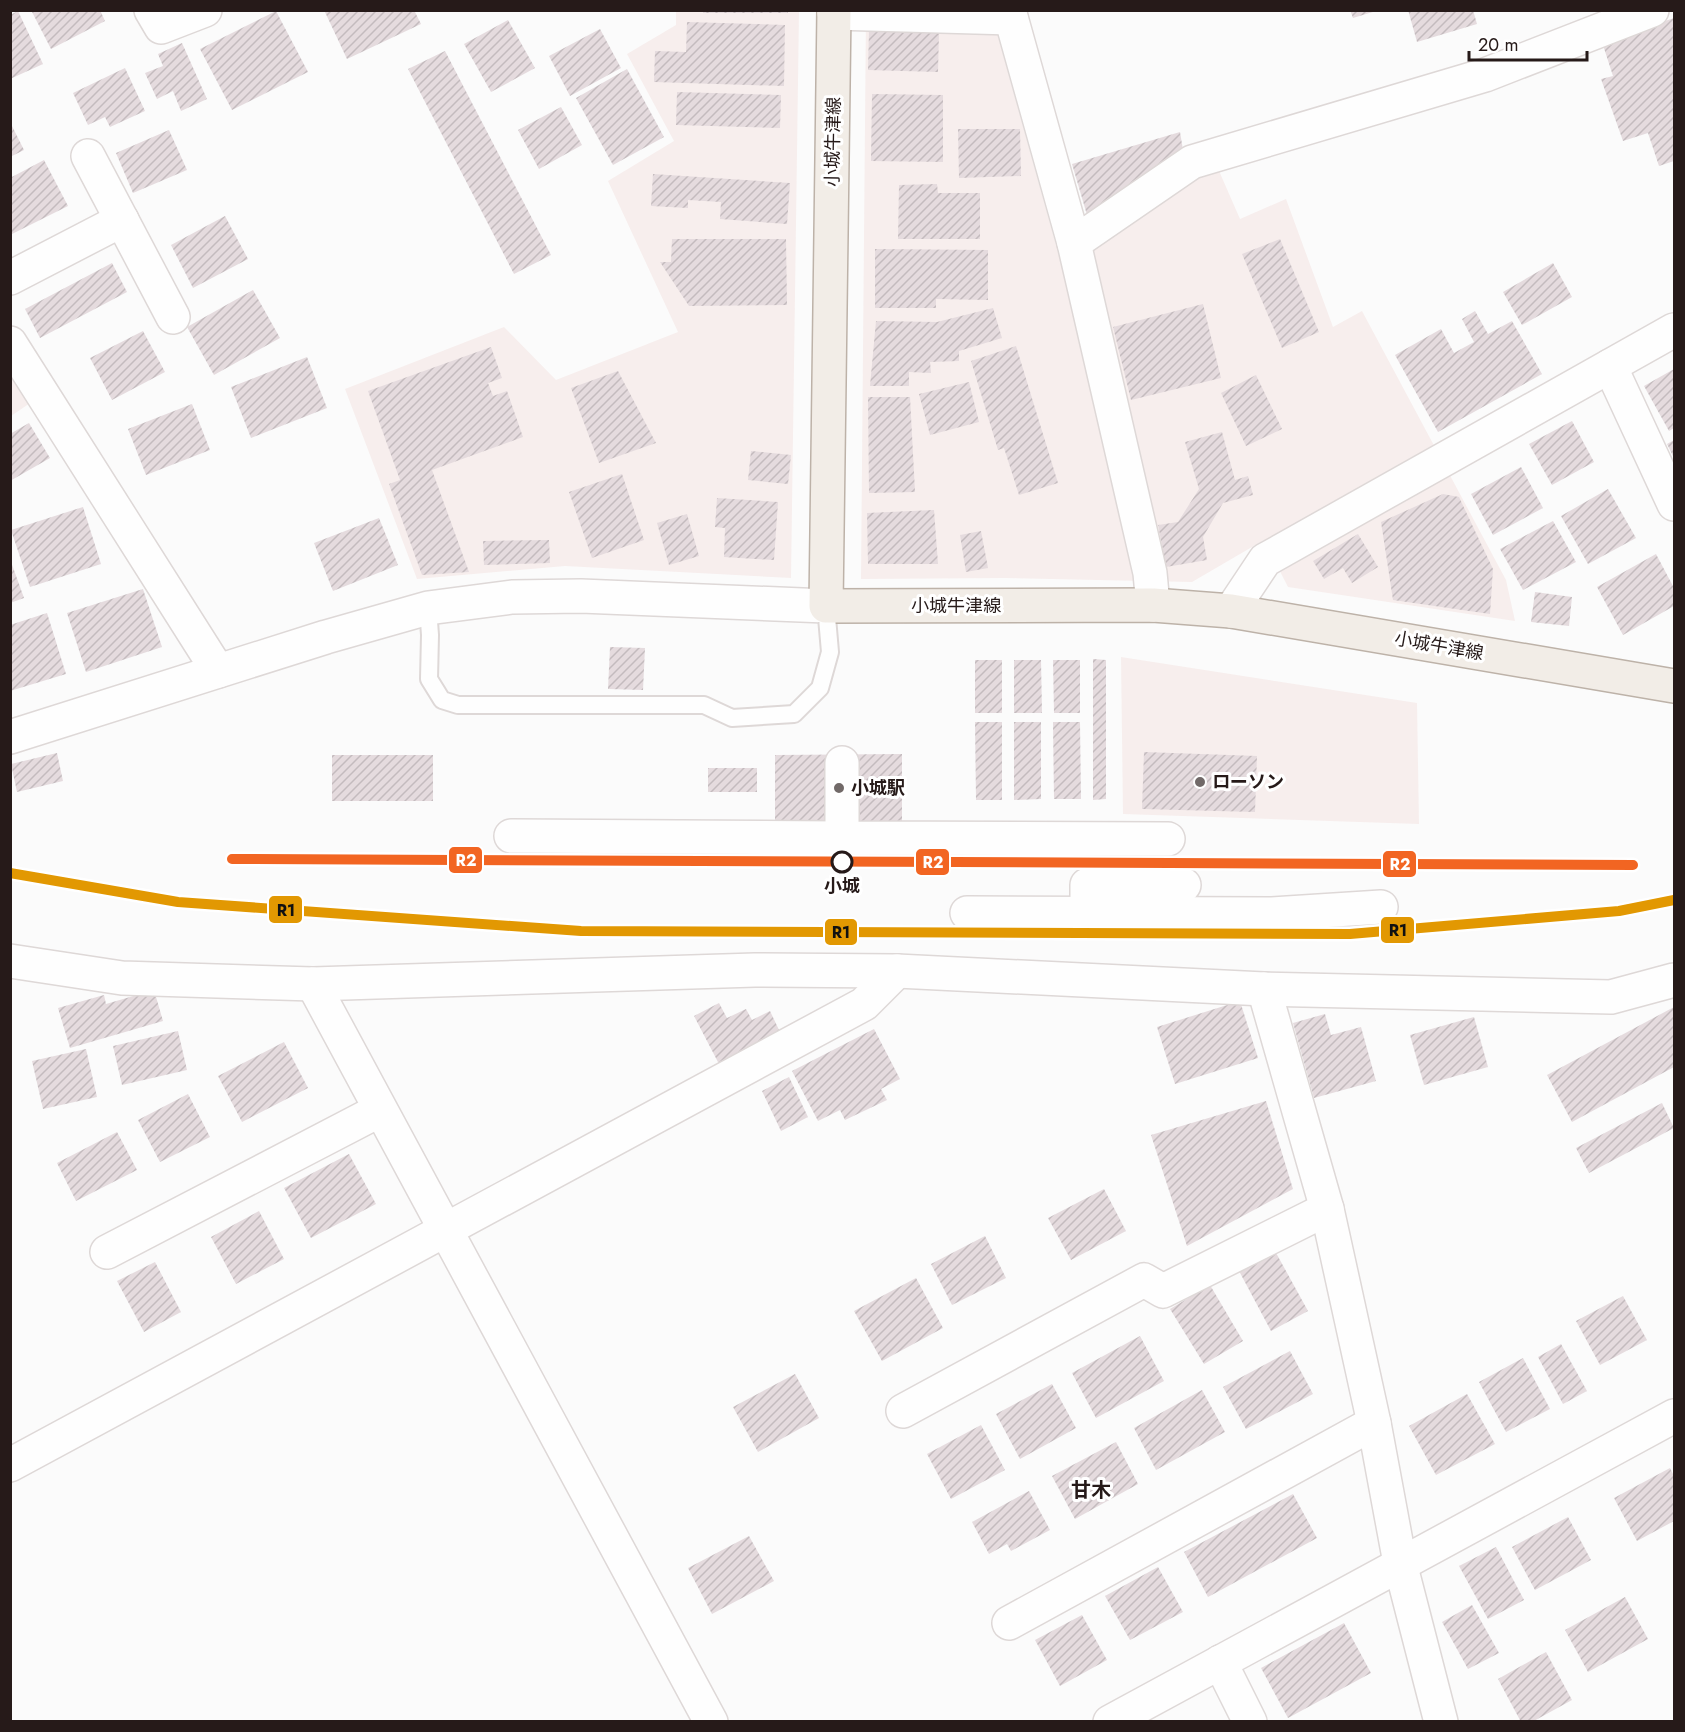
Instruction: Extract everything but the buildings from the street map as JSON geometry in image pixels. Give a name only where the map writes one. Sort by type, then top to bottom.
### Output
[{"type":"main road","name":"小城牛津線","points":[[834,11],[826,606],[1153,605],[1231,611],[1674,686]]},
{"type":"street","points":[[150,10],[161,27],[205,10]]},
{"type":"street","points":[[1074,243],[1192,162],[1485,75],[1652,10]]},
{"type":"street","points":[[834,11],[1010,14],[1074,243],[1150,573],[1153,605]]},
{"type":"street","points":[[88,156],[173,317]]},
{"type":"street","points":[[10,278],[122,220]]},
{"type":"street","points":[[1231,611],[1265,560],[1674,330]]},
{"type":"street","points":[[10,343],[218,671]]},
{"type":"street","points":[[1610,366],[1674,504]]},
{"type":"street","points":[[10,737],[428,608],[512,597],[581,596],[826,606]]},
{"type":"street","points":[[842,763],[842,832]]},
{"type":"street","points":[[512,836],[1042,830],[1176,839],[1180,901]]},
{"type":"street","points":[[968,913],[1180,901],[1272,914],[1382,907]]},
{"type":"street","points":[[10,961],[122,978],[313,984],[755,970],[897,971],[1264,989],[1611,997],[1674,980]]},
{"type":"street","points":[[10,1465],[864,1004],[897,971]]},
{"type":"street","points":[[313,984],[444,1231],[711,1722]]},
{"type":"street","points":[[1264,989],[1327,1209],[1374,1423],[1400,1563],[1440,1722]]},
{"type":"street","points":[[108,1252],[380,1110]]},
{"type":"street","points":[[903,1411],[1144,1280],[1163,1291],[1327,1209]]},
{"type":"street","points":[[1110,1722],[1674,1416]]},
{"type":"street","points":[[1009,1623],[1374,1423]]},
{"type":"street","points":[[1220,1662],[1250,1722]]},
{"type":"lane","points":[[428,608],[429,679],[442,700],[458,705],[704,705],[732,718],[794,714],[820,688],[830,652],[826,606]]},
{"type":"shaded area","points":[[676,11],[799,11],[791,578],[565,566],[417,579],[345,389],[504,327],[556,380],[678,332],[608,181],[674,141],[627,54],[676,25]]},
{"type":"shaded area","points":[[866,11],[991,11],[1076,317],[1106,308],[1091,245],[1216,164],[1240,219],[1286,199],[1333,327],[1362,311],[1506,580],[1515,621],[1288,587],[1264,540],[1192,582],[1005,578],[861,579]]},
{"type":"shaded area","points":[[10,359],[36,399],[11,416],[10,416]]},
{"type":"shaded area","points":[[1121,657],[1417,703],[1419,824],[1123,814]]},
{"type":"transit line","name":"R2","points":[[232,859],[1633,865]]},
{"type":"transit line","name":"R1","points":[[10,873],[178,902],[581,931],[1350,934],[1619,911],[1674,900]]},
{"type":"place","name":"ローソン","points":[[1200,782]]},
{"type":"place","name":"小城駅","points":[[839,788]]},
{"type":"place","name":"小城","points":[[842,862]]},
{"type":"district","name":"甘木","points":[[1091,1490]]}]
